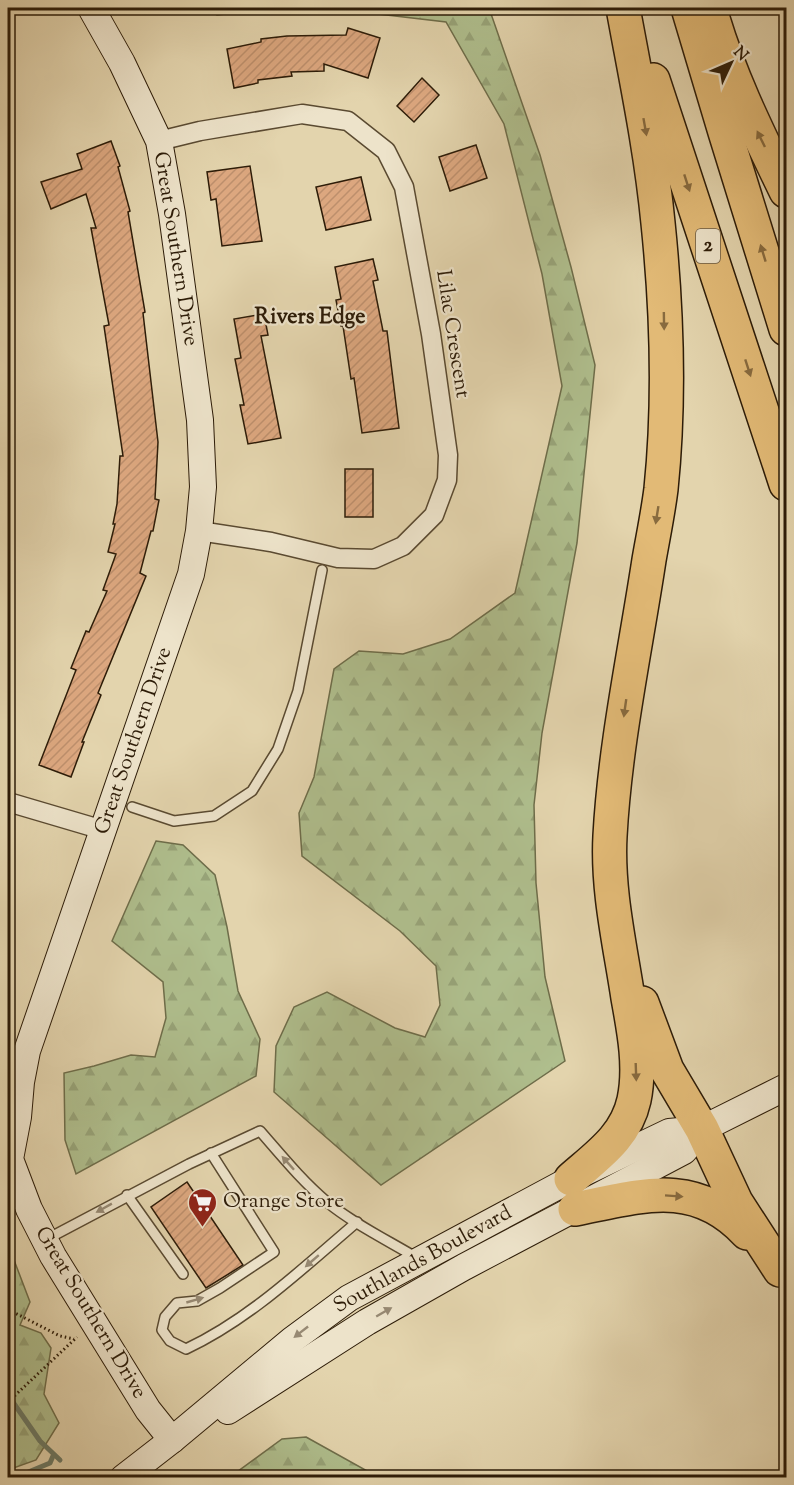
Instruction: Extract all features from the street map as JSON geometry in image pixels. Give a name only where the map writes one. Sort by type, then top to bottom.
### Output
[{"type":"highway","points":[[573,1194],[617,1138],[631,1112],[636,1084],[634,1036],[610,876],[612,809],[627,696],[661,490],[665,439],[664,309],[658,221],[647,140],[623,8]]},
{"type":"highway","name":"2","points":[[629,8],[786,484]]},
{"type":"highway","points":[[688,8],[786,329]]},
{"type":"highway","points":[[709,8],[755,128],[786,191]]},
{"type":"highway","points":[[617,931],[667,1070],[702,1129],[736,1202],[783,1273]]},
{"type":"highway","points":[[573,1194],[638,1197],[669,1195],[697,1198],[722,1211],[740,1226],[783,1273]]},
{"type":"street","name":"Great Southern Drive","points":[[91,8],[122,63],[159,141],[172,214],[200,420],[204,487],[191,574],[27,1051],[18,1117],[9,1159],[44,1240],[148,1410],[172,1440]]},
{"type":"street","name":"Lilac Crescent","points":[[159,141],[200,131],[302,114],[348,121],[386,151],[404,187],[430,333],[448,455],[447,480],[434,515],[404,546],[374,558],[338,558],[271,542],[199,531]]},
{"type":"street","points":[[8,802],[103,830]]},
{"type":"street","name":"Southlands Boulevard","points":[[123,1478],[320,1318],[349,1298],[419,1259],[573,1194],[684,1151],[702,1129],[786,1088]]},
{"type":"street","name":"Southlands Boulevard","points":[[172,1440],[222,1415],[367,1322],[464,1267],[573,1194]]},
{"type":"lane","points":[[132,807],[174,821],[214,816],[252,791],[278,749],[298,692],[322,570]]},
{"type":"lane","points":[[44,1240],[127,1195],[260,1131],[319,1195],[357,1222],[419,1259]]},
{"type":"lane","points":[[211,1154],[274,1252],[197,1301],[177,1303],[165,1317],[162,1330],[170,1341],[186,1349],[209,1338],[256,1306],[357,1222]]},
{"type":"lane","points":[[127,1195],[183,1274]]},
{"type":"path","points":[[8,1311],[60,1336],[74,1339],[8,1402]]},
{"type":"green space","points":[[206,8],[279,8],[217,15]]},
{"type":"green space","points":[[327,8],[489,8],[540,155],[595,365],[577,543],[542,733],[534,805],[536,883],[545,977],[565,1061],[381,1185],[274,1092],[276,1046],[294,1007],[327,992],[395,1028],[425,1037],[440,1005],[436,966],[400,931],[302,856],[299,813],[314,777],[334,669],[359,651],[403,654],[450,639],[515,593],[562,386],[542,274],[504,124],[446,22]]},
{"type":"green space","points":[[156,841],[183,845],[215,875],[238,991],[260,1039],[256,1076],[76,1174],[65,1140],[64,1073],[131,1055],[155,1057],[166,1018],[163,982],[112,941]]},
{"type":"green space","points":[[8,1252],[14,1260],[30,1302],[20,1325],[41,1333],[51,1348],[44,1394],[59,1423],[36,1460],[8,1470]]},
{"type":"green space","points":[[306,1437],[378,1477],[230,1477],[282,1439]]},
{"type":"building","points":[[348,28],[380,38],[368,78],[324,64],[324,71],[291,72],[292,76],[258,80],[258,83],[234,88],[227,49],[261,42],[261,39],[346,35]]},
{"type":"building","points":[[422,78],[439,95],[414,122],[397,106]]},
{"type":"building","points":[[111,141],[120,166],[118,167],[130,211],[128,212],[145,312],[143,313],[158,442],[155,499],[159,500],[153,531],[151,531],[140,573],[146,576],[98,693],[101,695],[71,777],[39,765],[76,670],[71,668],[86,631],[89,632],[107,591],[103,590],[116,554],[108,552],[115,524],[113,524],[117,504],[120,456],[123,456],[104,326],[109,325],[91,228],[96,228],[86,194],[51,209],[41,182],[82,169],[77,154]]},
{"type":"building","points":[[476,145],[487,178],[450,191],[439,157]]},
{"type":"building","points":[[250,166],[262,241],[222,246],[216,199],[211,200],[207,172]]},
{"type":"building","points":[[361,177],[371,220],[326,230],[316,187]]},
{"type":"building","points":[[373,259],[378,280],[373,281],[383,331],[387,331],[399,428],[362,433],[354,378],[351,379],[343,326],[341,326],[336,300],[341,299],[335,267]]},
{"type":"building","points":[[264,314],[268,335],[261,336],[281,438],[248,444],[240,405],[244,405],[235,359],[241,358],[234,319]]},
{"type":"building","points":[[345,469],[373,469],[373,517],[345,517]]},
{"type":"building","points":[[187,1182],[243,1265],[206,1288],[151,1207]]},
{"type":"waterway","points":[[8,1325],[11,1322]]},
{"type":"waterway","points":[[8,1395],[40,1441],[60,1460]]},
{"type":"waterway","points":[[14,1478],[50,1463],[53,1456]]},
{"type":"place","name":"Orange Store","points":[[202,1228]]},
{"type":"district","name":"Rivers Edge","points":[[310,318]]}]
